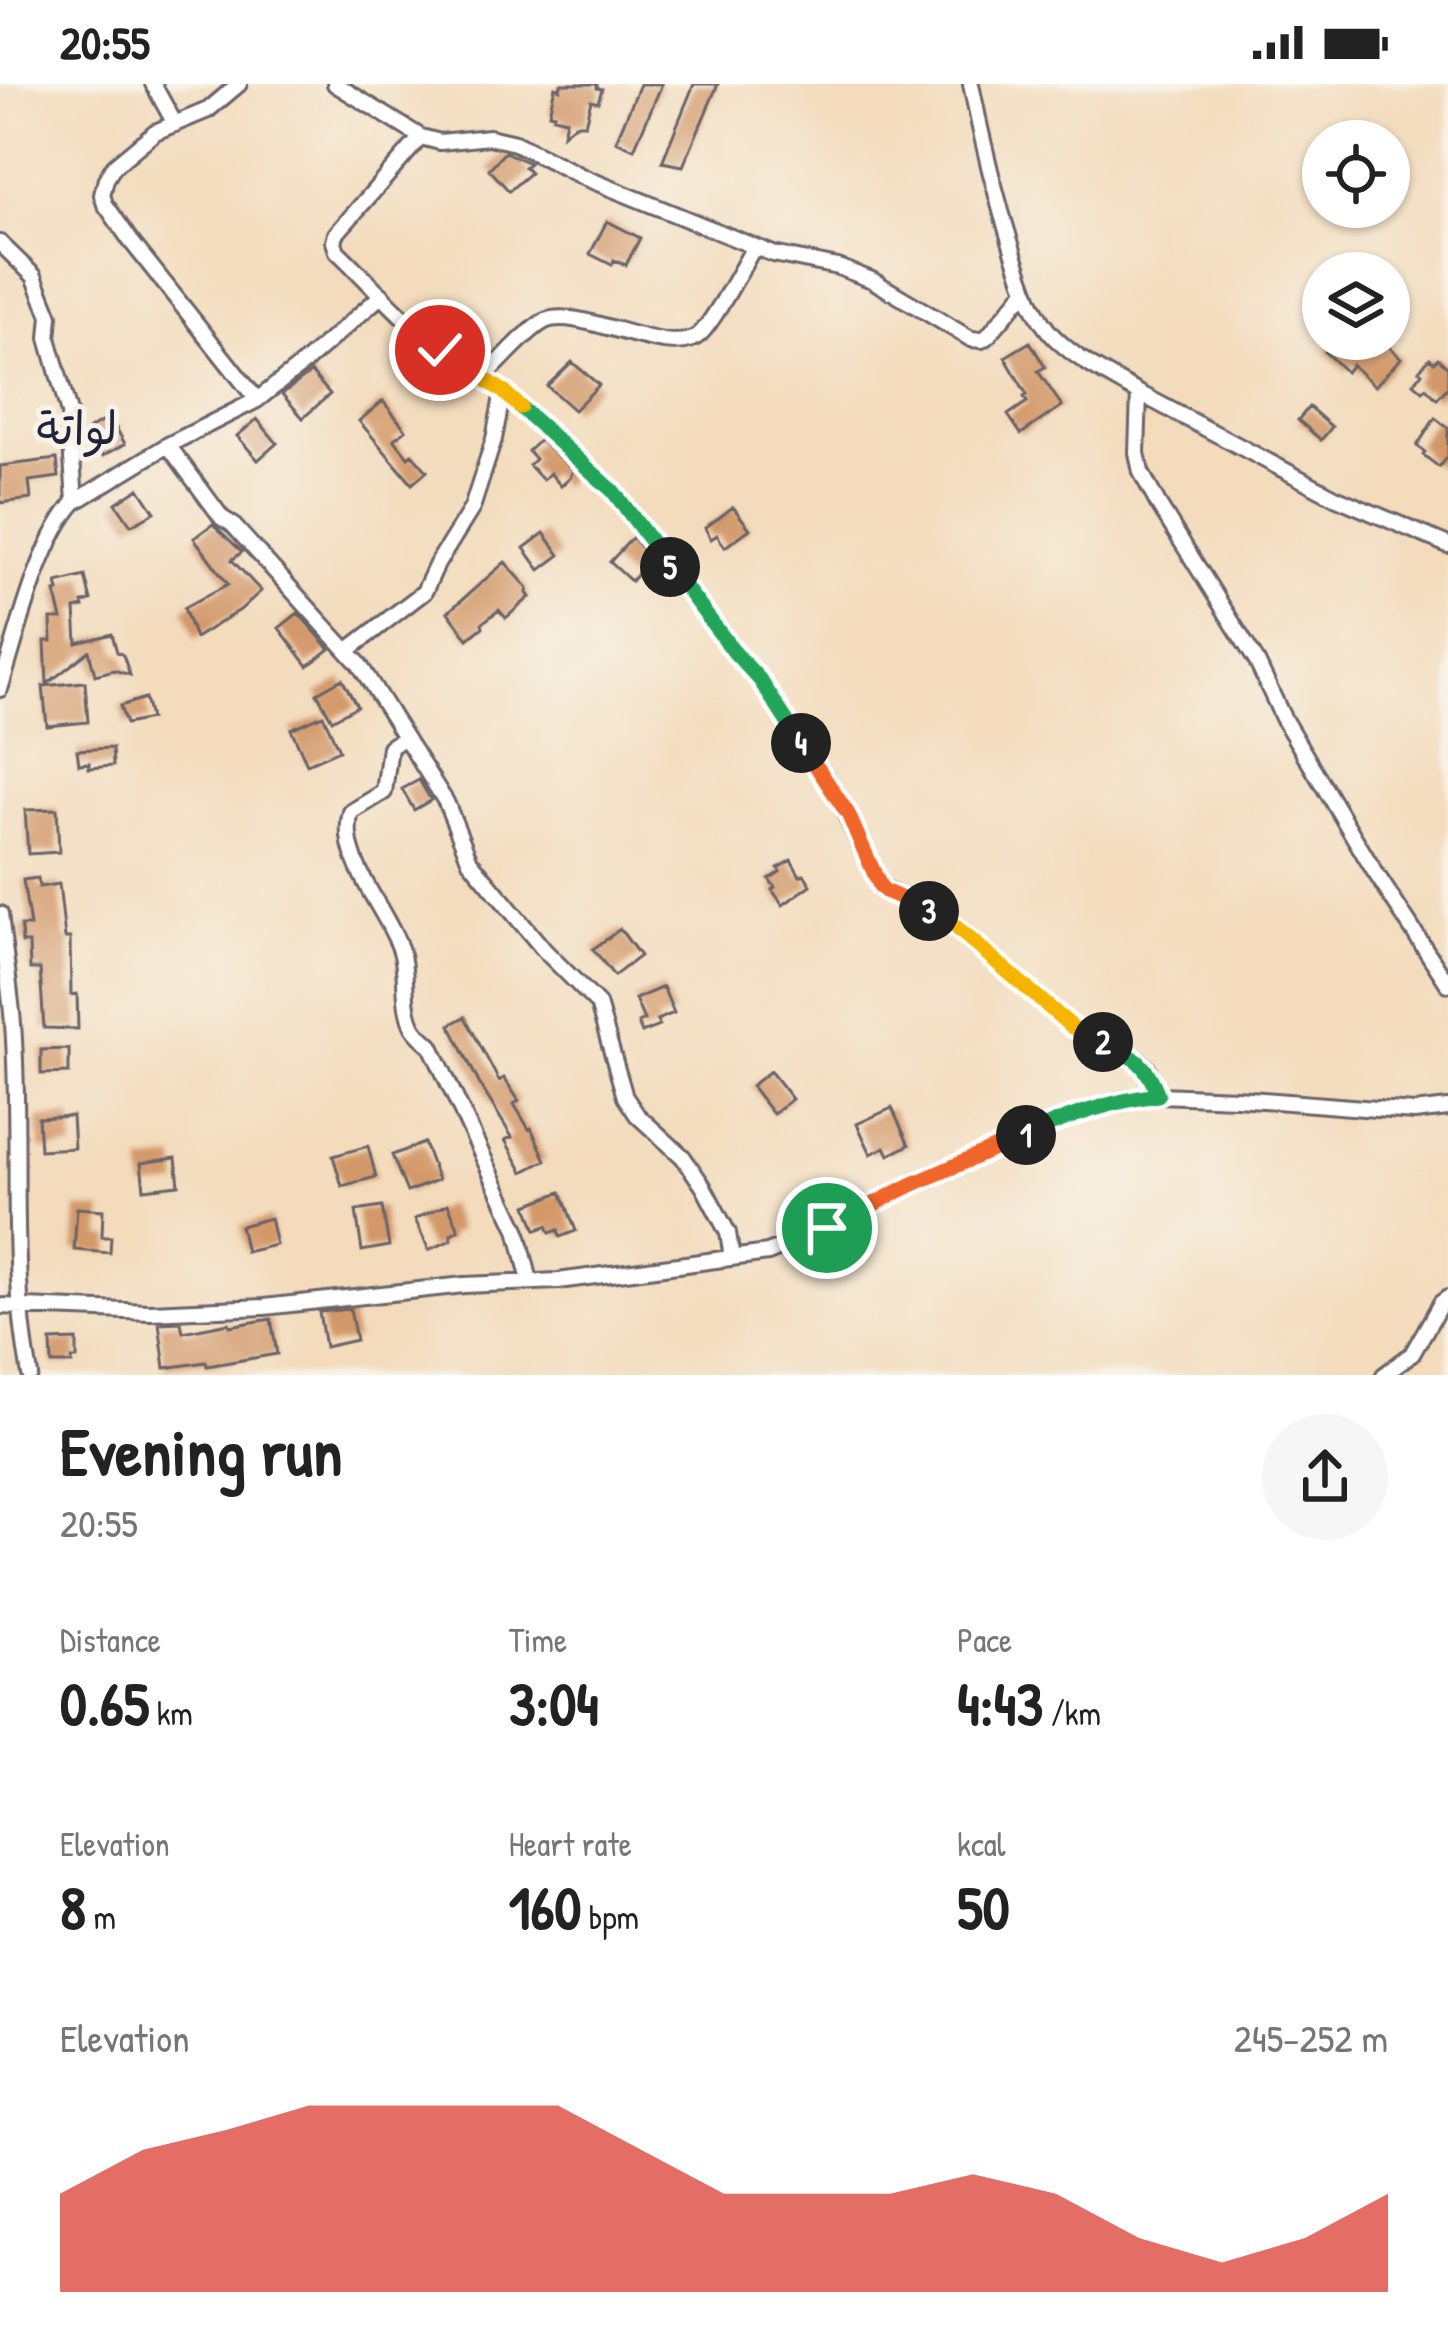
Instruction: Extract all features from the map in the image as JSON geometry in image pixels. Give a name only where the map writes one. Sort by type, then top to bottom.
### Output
[{"type":"street","points":[[153,84],[175,124]]},
{"type":"street","points":[[239,84],[208,110],[158,130],[114,166],[104,184],[103,200],[257,400]]},
{"type":"street","points":[[335,84],[421,137],[440,142],[489,137],[515,143],[583,177],[754,247],[872,280],[971,339],[988,336],[1026,290]]},
{"type":"street","points":[[971,84],[985,157],[1026,290],[1039,319],[1055,338],[1139,393],[1335,497],[1448,545]]},
{"type":"street","points":[[421,137],[335,234],[337,251],[440,350],[503,391],[613,491],[760,680],[848,814],[880,886],[950,922],[1072,1027],[1140,1061],[1158,1095]]},
{"type":"street","points":[[0,243],[34,276],[50,316],[48,338],[69,413],[75,502]]},
{"type":"street","points":[[483,378],[539,325],[555,319],[656,340],[694,339],[754,247]]},
{"type":"street","points":[[0,689],[56,528],[75,502],[257,400],[382,295]]},
{"type":"street","points":[[347,651],[424,592],[472,508],[503,391]]},
{"type":"street","points":[[1139,393],[1141,472],[1257,662],[1283,718],[1448,985]]},
{"type":"street","points":[[168,446],[222,518],[370,680],[446,802],[470,861],[544,950],[598,1004],[628,1104],[689,1166],[727,1231],[732,1258]]},
{"type":"street","points":[[405,736],[390,747],[385,792],[351,812],[350,843],[401,952],[411,1025],[431,1046],[517,1229],[530,1281]]},
{"type":"street","points":[[0,914],[21,1309],[30,1375]]},
{"type":"street","points":[[0,1306],[210,1310],[464,1285],[558,1281],[768,1253],[1057,1121],[1158,1095],[1414,1112],[1448,1108]]},
{"type":"street","points":[[1384,1375],[1412,1354],[1448,1298]]},
{"type":"building","points":[[561,84],[597,84],[602,89],[598,102],[591,100],[585,124],[575,124],[563,134],[566,120],[549,113],[555,87],[560,89]]},
{"type":"building","points":[[640,84],[662,84],[634,149],[616,141]]},
{"type":"building","points":[[694,84],[718,84],[683,166],[662,162]]},
{"type":"building","points":[[505,152],[529,163],[524,167],[530,173],[509,191],[489,169]]},
{"type":"building","points":[[607,221],[640,238],[626,265],[614,260],[612,265],[590,254]]},
{"type":"building","points":[[1030,342],[1045,367],[1038,371],[1062,406],[1021,434],[1008,415],[1027,402],[1027,395],[1005,357]]},
{"type":"building","points":[[1430,358],[1448,367],[1448,387],[1437,399],[1414,383]]},
{"type":"building","points":[[1333,360],[1399,360],[1375,386],[1352,365],[1346,372]]},
{"type":"building","points":[[572,362],[599,385],[574,410],[547,386]]},
{"type":"building","points":[[311,372],[330,394],[303,418],[282,394]]},
{"type":"building","points":[[383,401],[406,430],[394,439],[427,471],[412,484],[359,421]]},
{"type":"building","points":[[1309,407],[1332,427],[1321,440],[1298,420]]},
{"type":"building","points":[[1435,418],[1448,428],[1448,455],[1439,467],[1417,446]]},
{"type":"building","points":[[257,419],[277,443],[258,460],[237,436]]},
{"type":"building","points":[[103,421],[107,428],[114,424],[125,444],[103,456],[89,429]]},
{"type":"building","points":[[540,440],[573,470],[561,486],[550,473],[543,480],[529,465],[535,459],[528,451]]},
{"type":"building","points":[[57,459],[59,477],[29,481],[31,499],[0,503],[0,466]]},
{"type":"building","points":[[139,488],[155,512],[131,525],[116,503]]},
{"type":"building","points":[[733,507],[750,529],[725,547],[717,535],[711,539],[705,528]]},
{"type":"building","points":[[213,524],[242,552],[232,560],[261,591],[195,638],[184,608],[228,584],[194,538]]},
{"type":"building","points":[[544,533],[560,555],[540,570],[524,548]]},
{"type":"building","points":[[633,537],[655,565],[652,568],[647,563],[631,581],[610,562]]},
{"type":"building","points":[[505,562],[528,588],[530,597],[506,618],[499,610],[468,639],[448,612]]},
{"type":"building","points":[[85,576],[91,601],[75,609],[77,643],[112,634],[130,675],[114,670],[95,675],[89,651],[47,684],[45,641],[52,641],[51,619],[62,619],[57,583]]},
{"type":"building","points":[[298,613],[330,649],[308,666],[279,628]]},
{"type":"building","points":[[342,679],[357,706],[332,720],[317,693]]},
{"type":"building","points":[[85,682],[88,722],[47,726],[43,686]]},
{"type":"building","points":[[145,698],[150,719],[126,724],[120,706]]},
{"type":"building","points":[[323,715],[339,750],[307,764],[291,729]]},
{"type":"building","points":[[112,748],[113,766],[79,764],[77,750]]},
{"type":"building","points":[[419,780],[431,800],[414,810],[402,789]]},
{"type":"building","points":[[57,809],[59,852],[28,854],[25,810]]},
{"type":"building","points":[[791,860],[811,885],[783,905],[769,879]]},
{"type":"building","points":[[38,878],[39,887],[59,884],[65,938],[70,938],[71,995],[77,994],[78,1029],[44,1028],[40,969],[30,969],[29,943],[22,943],[21,926],[30,926],[23,880]]},
{"type":"building","points":[[620,929],[640,956],[614,976],[593,949]]},
{"type":"building","points":[[663,987],[674,1013],[642,1033],[638,1023],[644,1020],[635,999]]},
{"type":"building","points":[[465,1017],[499,1081],[504,1078],[519,1101],[514,1104],[546,1160],[523,1172],[505,1140],[512,1137],[450,1025]]},
{"type":"building","points":[[69,1049],[69,1073],[41,1074],[41,1050]]},
{"type":"building","points":[[770,1071],[792,1099],[773,1114],[751,1086]]},
{"type":"building","points":[[892,1108],[909,1145],[889,1155],[885,1147],[871,1154],[857,1124]]},
{"type":"building","points":[[72,1116],[74,1148],[40,1150],[38,1118]]},
{"type":"building","points":[[424,1143],[438,1180],[407,1192],[392,1155]]},
{"type":"building","points":[[368,1146],[376,1177],[342,1186],[333,1156]]},
{"type":"building","points":[[176,1158],[179,1185],[144,1189],[141,1163]]},
{"type":"building","points":[[561,1192],[576,1231],[560,1237],[558,1230],[550,1233],[547,1226],[536,1230],[527,1205]]},
{"type":"building","points":[[448,1204],[459,1230],[451,1234],[451,1240],[429,1250],[415,1219]]},
{"type":"building","points":[[382,1207],[389,1246],[362,1251],[356,1211]]},
{"type":"building","points":[[77,1208],[103,1210],[102,1237],[111,1237],[110,1253],[74,1250]]},
{"type":"building","points":[[270,1218],[276,1245],[246,1252],[240,1226]]},
{"type":"building","points":[[350,1309],[356,1340],[325,1347],[319,1312]]},
{"type":"building","points":[[271,1319],[277,1354],[165,1368],[159,1323],[181,1322],[183,1332]]},
{"type":"building","points":[[77,1340],[77,1359],[72,1364],[52,1364],[51,1341]]},
{"type":"district","name":"لواتة","points":[[77,427]]},
{"type":"route","points":[[440,350],[503,391],[623,503],[760,680],[848,814],[880,886],[950,922],[1072,1027],[1133,1057],[1152,1077],[1158,1095],[1057,1121],[827,1228]]}]
